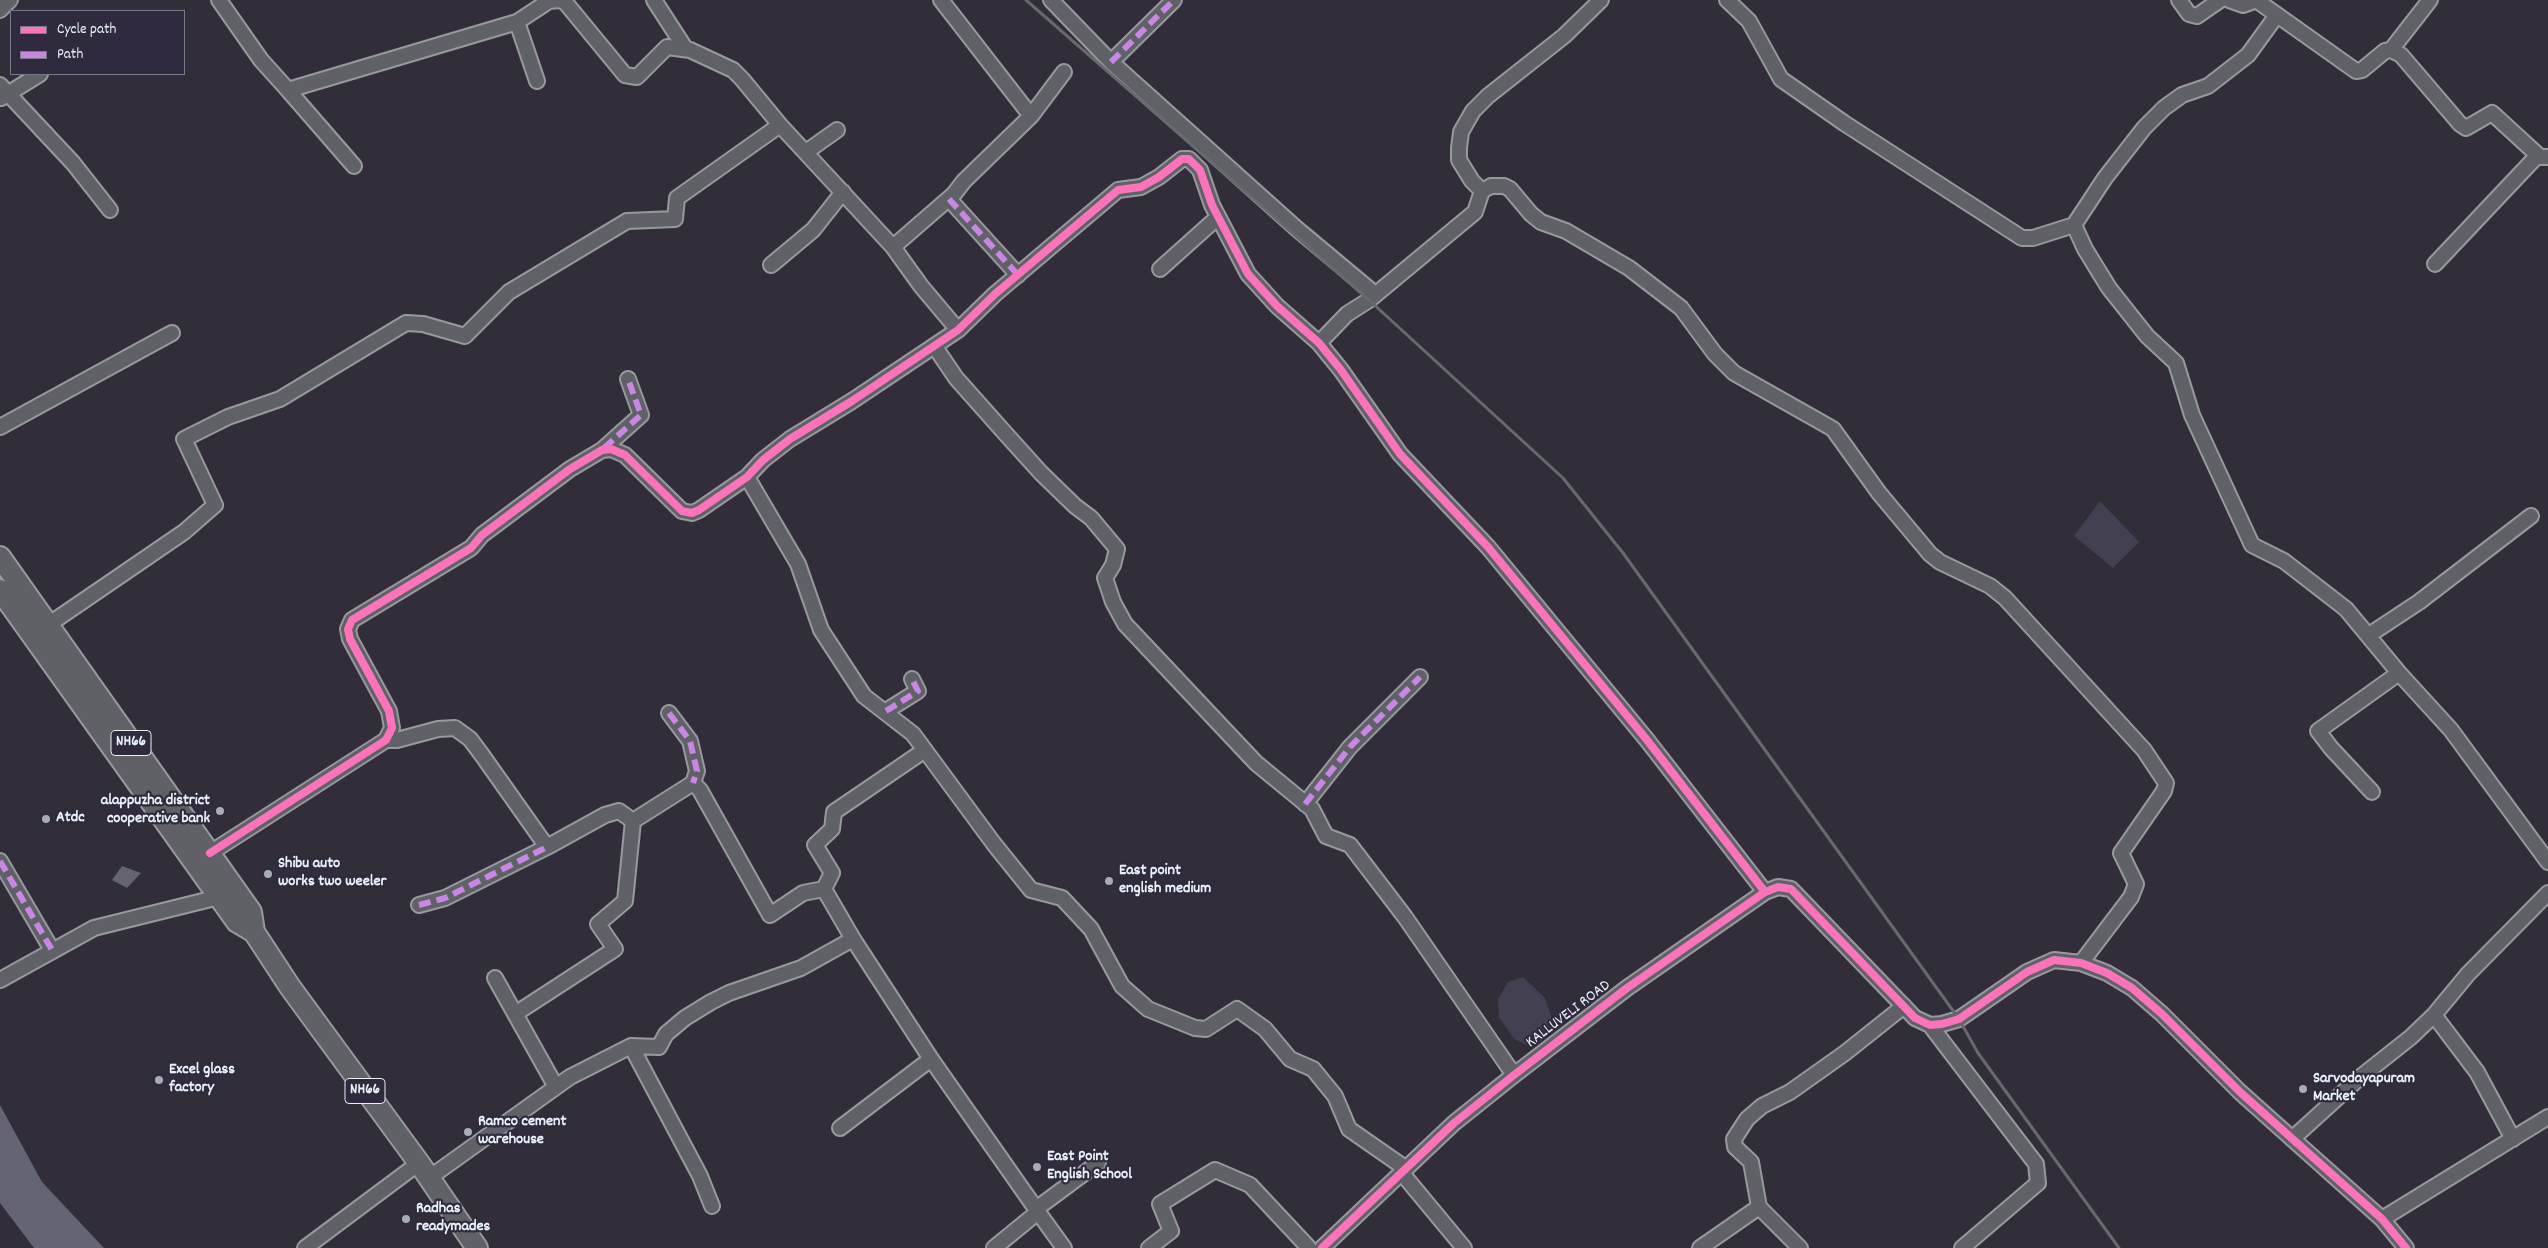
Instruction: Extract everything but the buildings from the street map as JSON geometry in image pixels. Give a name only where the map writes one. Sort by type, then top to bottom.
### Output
[{"type":"highway","name":"NH66","points":[[0,557],[251,912],[254,932],[296,995],[424,1170],[478,1248]]},
{"type":"highway","name":"NH66","points":[[0,590],[236,922],[254,932]]},
{"type":"street","points":[[0,10],[10,0]]},
{"type":"street","points":[[219,0],[260,60],[354,166]]},
{"type":"street","points":[[654,0],[685,48]]},
{"type":"street","points":[[941,0],[1032,116]]},
{"type":"street","points":[[1051,0],[1111,62],[1296,228],[1375,294]]},
{"type":"street","points":[[1111,62],[1174,0]]},
{"type":"street","points":[[1482,191],[1472,181],[1459,160],[1461,132],[1473,110],[1564,36],[1602,0]]},
{"type":"street","points":[[1727,0],[1749,21],[1781,79],[1844,123],[2022,238],[2033,238],[2074,225],[2105,178],[2144,128],[2164,108],[2182,95],[2208,86],[2248,55],[2277,15]]},
{"type":"street","points":[[2179,0],[2189,14],[2197,16],[2220,0]]},
{"type":"street","points":[[2229,0],[2243,5],[2256,0],[2356,71],[2362,70],[2385,52],[2391,50],[2430,0]]},
{"type":"street","points":[[288,90],[517,22],[550,1],[566,2],[625,76],[637,77],[667,47],[685,48],[733,70],[780,124],[893,246],[921,286],[958,330]]},
{"type":"street","points":[[517,22],[537,81]]},
{"type":"street","points":[[2391,50],[2401,55],[2460,124],[2466,128],[2471,127],[2492,113],[2543,156],[2435,264]]},
{"type":"street","points":[[893,246],[949,199],[964,181],[1032,116],[1064,72]]},
{"type":"street","points":[[38,75],[2,92],[73,163],[110,210]]},
{"type":"street","points":[[48,625],[184,532],[215,505],[184,439],[228,417],[280,399],[406,324],[423,324],[465,336],[509,292],[628,221],[675,219],[677,198],[780,124]]},
{"type":"street","points":[[806,152],[837,130]]},
{"type":"street","points":[[602,450],[612,449],[625,455],[682,511],[692,513],[718,498],[747,477],[763,460],[790,439],[935,347],[958,330],[1018,275],[1118,190],[1142,187],[1159,177],[1182,159],[1194,161],[1200,170],[1218,217],[1248,274],[1277,306],[1319,343],[1341,370],[1400,454],[1449,503],[1497,558],[1648,740],[1765,892],[1778,887],[1792,888],[1915,1018],[1930,1025],[2036,1164],[2038,1183],[1962,1248]]},
{"type":"street","points":[[1319,343],[1348,314],[1369,300],[1475,212],[1482,191],[1491,186],[1504,186],[1510,189],[1531,214],[1541,222],[1566,231],[1629,268],[1680,308],[1715,354],[1734,373],[1833,429],[1879,493],[1930,554],[1940,562],[1990,586],[2005,598],[2144,750],[2166,783],[2164,791],[2121,853],[2136,884],[2131,898],[2082,963]]},
{"type":"street","points":[[771,265],[813,230],[842,192]]},
{"type":"street","points":[[949,199],[1018,275]]},
{"type":"street","points":[[1160,269],[1218,217]]},
{"type":"street","points":[[2074,225],[2085,249],[2109,288],[2147,336],[2176,363],[2192,415],[2252,545],[2284,561],[2346,609],[2399,673],[2451,730],[2548,862]]},
{"type":"street","points":[[0,427],[172,332]]},
{"type":"street","points":[[935,347],[956,378],[1004,432],[1041,473],[1075,506],[1092,518],[1117,549],[1105,578],[1113,602],[1125,624],[1256,763],[1312,809],[1326,836],[1350,845],[1363,860],[1405,917],[1514,1075]]},
{"type":"street","points":[[392,736],[389,711],[350,639],[348,629],[352,620],[471,548],[482,535],[570,469],[602,450],[641,416],[628,379]]},
{"type":"street","points":[[747,477],[798,564],[814,615],[821,630],[864,696],[886,711],[913,734],[1018,876],[1031,890],[1062,898],[1091,929],[1122,986],[1148,1009],[1195,1028],[1206,1030],[1238,1009],[1266,1029],[1290,1059],[1313,1069],[1335,1096],[1349,1129],[1403,1170],[1464,1248]]},
{"type":"street","points":[[2369,635],[2419,602],[2531,516]]},
{"type":"street","points":[[2372,792],[2331,748],[2318,731],[2399,673]]},
{"type":"street","points":[[1305,804],[1350,747],[1420,677]]},
{"type":"street","points":[[886,711],[918,690],[912,679]]},
{"type":"street","points":[[633,821],[693,782],[697,771],[690,742],[669,713]]},
{"type":"street","points":[[210,853],[392,736],[455,728],[470,739],[482,754],[547,847]]},
{"type":"street","points":[[824,889],[832,873],[815,845],[832,829],[834,812],[925,750]]},
{"type":"street","points":[[693,782],[700,790],[770,914],[803,893],[824,889]]},
{"type":"street","points":[[419,904],[445,898],[547,847],[605,815],[619,811],[633,821]]},
{"type":"street","points":[[516,1014],[615,949],[598,924],[625,901],[633,821]]},
{"type":"street","points":[[0,861],[52,950]]},
{"type":"street","points":[[824,889],[853,939],[931,1059],[1064,1248]]},
{"type":"street","name":"KALLUVELI ROAD","points":[[1322,1248],[1454,1123],[1627,988],[1765,892]]},
{"type":"street","points":[[2292,1139],[2358,1079],[2411,1037],[2434,1015],[2468,974],[2548,893]]},
{"type":"street","points":[[0,980],[94,928],[219,897]]},
{"type":"street","points":[[305,1248],[570,1077],[631,1046],[659,1047],[666,1034],[685,1018],[711,1002],[728,993],[801,968],[853,939]]},
{"type":"street","points":[[1930,1025],[1959,1019],[2027,972],[2054,960],[2082,963],[2107,973],[2132,988],[2162,1014],[2240,1092],[2382,1219],[2406,1248]]},
{"type":"street","points":[[495,978],[556,1087]]},
{"type":"street","points":[[1800,1248],[1759,1207],[1751,1162],[1735,1147],[1734,1139],[1747,1120],[1762,1106],[1790,1092],[1845,1053],[1904,1006]]},
{"type":"street","points":[[2434,1015],[2477,1072],[2512,1139]]},
{"type":"street","points":[[631,1046],[700,1176],[712,1206]]},
{"type":"street","points":[[840,1128],[931,1059]]},
{"type":"street","points":[[2382,1219],[2548,1117]]},
{"type":"street","points":[[994,1248],[1037,1210],[1098,1163]]},
{"type":"street","points":[[1149,1248],[1171,1231],[1160,1204],[1215,1170],[1250,1185],[1309,1248]]},
{"type":"street","points":[[1700,1248],[1759,1207]]},
{"type":"shaded area","points":[[2100,501],[2139,542],[2113,568],[2074,536]]},
{"type":"shaded area","points":[[1523,977],[1545,998],[1553,1022],[1546,1039],[1529,1046],[1514,1039],[1499,1017],[1498,999],[1508,982]]},
{"type":"water","points":[[122,866],[141,873],[127,888],[112,880]]},
{"type":"water","points":[[0,1105],[42,1182],[104,1248],[34,1248],[0,1203]]},
{"type":"railway","points":[[1026,0],[1369,300],[1563,478],[1623,553],[1959,1019],[1978,1053],[2119,1248]]},
{"type":"marked path","points":[[1111,62],[1174,0]]},
{"type":"marked path","points":[[949,199],[1018,275]]},
{"type":"marked path","points":[[604,448],[641,415],[628,379]]},
{"type":"marked path","points":[[1305,804],[1350,747],[1420,677]]},
{"type":"marked path","points":[[886,711],[918,691],[912,679]]},
{"type":"marked path","points":[[669,713],[690,741],[697,771],[693,783]]},
{"type":"marked path","points":[[419,905],[445,898],[547,847]]},
{"type":"marked path","points":[[0,861],[52,950]]},
{"type":"cycle path","points":[[210,853],[386,740],[392,728],[389,711],[350,639],[348,629],[352,620],[471,548],[482,535],[570,469],[602,450],[611,449],[625,455],[682,511],[692,513],[699,510],[747,477],[763,460],[790,439],[852,401],[958,330],[995,294],[1118,190],[1141,187],[1159,177],[1182,159],[1189,159],[1200,170],[1212,205],[1248,274],[1277,306],[1319,343],[1341,370],[1400,454],[1488,547],[1647,740],[1765,892]]},
{"type":"cycle path","points":[[1322,1248],[1454,1123],[1514,1075],[1627,988],[1765,892],[1778,887],[1791,889],[1915,1018],[1930,1025],[1959,1019],[2027,972],[2054,960],[2081,963],[2107,973],[2132,988],[2162,1014],[2240,1092],[2382,1219],[2406,1248]]},
{"type":"place","name":"alappuzha district cooperative bank","points":[[220,811]]},
{"type":"place","name":"Atdc","points":[[46,819]]},
{"type":"place","name":"Shibu auto works two weeler","points":[[268,874]]},
{"type":"place","name":"East point english medium","points":[[1109,881]]},
{"type":"place","name":"Excel glass factory","points":[[159,1080]]},
{"type":"place","name":"Sarvodayapuram Market","points":[[2303,1089]]},
{"type":"place","name":"Ramco cement warehouse","points":[[468,1132]]},
{"type":"place","name":"East Point English School","points":[[1037,1167]]},
{"type":"place","name":"Radhas readymades","points":[[406,1219]]}]
